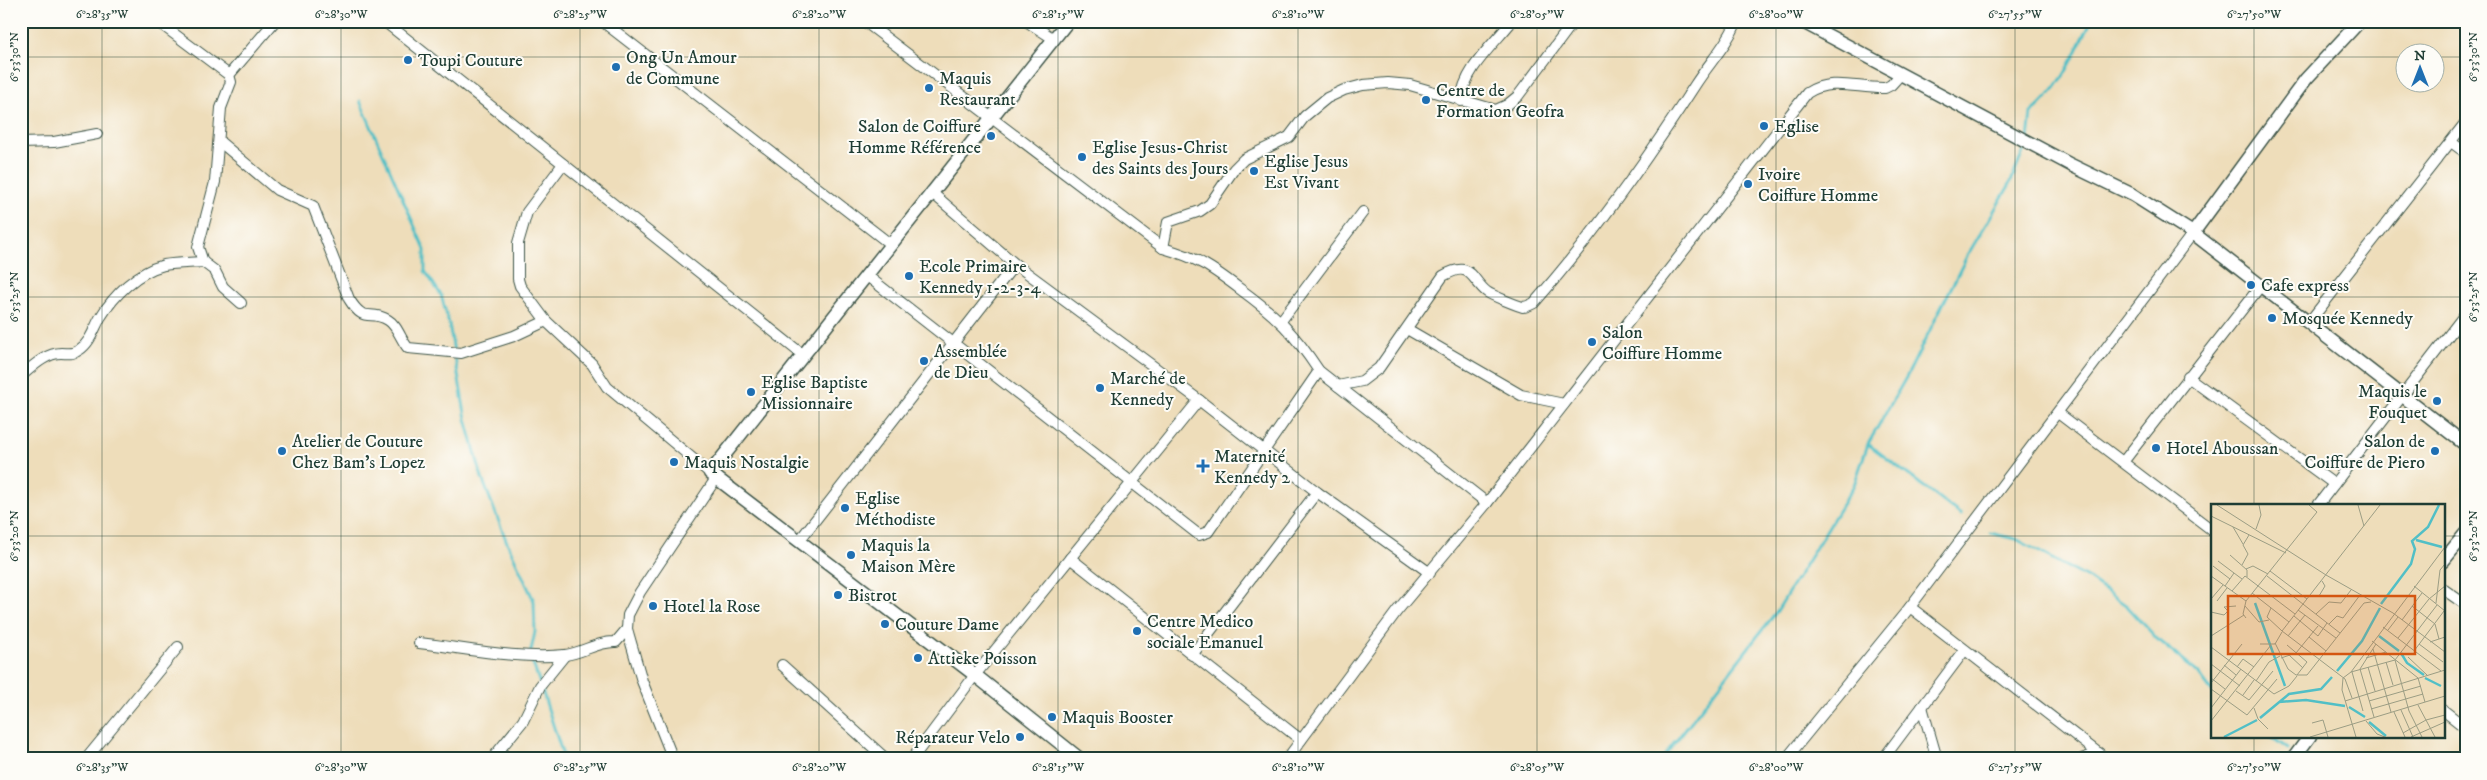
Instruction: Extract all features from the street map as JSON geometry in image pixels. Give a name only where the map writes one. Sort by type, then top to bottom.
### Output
[{"type":"street","points":[[157,21],[229,75],[231,82],[221,108],[211,206],[198,247],[203,262],[215,271],[223,287],[241,303]]},
{"type":"street","points":[[229,75],[275,21]]},
{"type":"street","points":[[384,21],[803,355]]},
{"type":"street","points":[[602,21],[890,244]]},
{"type":"street","points":[[864,21],[992,116],[1163,248],[1204,262],[1281,321],[1300,343],[1319,371],[1488,503]]},
{"type":"street","points":[[1026,21],[1054,39]]},
{"type":"street","points":[[419,643],[530,655],[565,655],[605,641],[616,642],[624,636],[627,629],[628,615],[640,592],[714,475],[803,355],[1068,21]]},
{"type":"street","points":[[1461,101],[1464,84],[1470,74],[1512,21]]},
{"type":"street","points":[[1163,248],[1168,222],[1200,211],[1210,204],[1230,174],[1244,160],[1288,137],[1305,116],[1327,98],[1344,90],[1363,85],[1410,85],[1496,110],[1507,105],[1518,96],[1574,21]]},
{"type":"street","points":[[1338,386],[1362,381],[1372,376],[1380,368],[1443,276],[1458,270],[1473,274],[1482,287],[1492,295],[1523,307],[1534,303],[1567,266],[1641,167],[1669,128],[1704,71],[1728,40],[1737,21]]},
{"type":"street","points":[[1801,21],[2133,195],[2193,232],[2466,445]]},
{"type":"street","points":[[1786,759],[1910,607],[2058,413],[2306,79],[2360,21]]},
{"type":"street","points":[[1287,759],[1396,611],[1488,503],[1806,93],[1817,86],[1831,84],[1885,88],[1891,85],[1901,74]]},
{"type":"street","points":[[2310,322],[2466,122]]},
{"type":"street","points":[[21,143],[54,142],[97,134]]},
{"type":"street","points":[[219,141],[277,190],[312,206],[349,299],[357,312],[367,317],[387,319],[408,348],[461,353],[520,334],[546,322]]},
{"type":"street","points":[[2451,142],[2466,153]]},
{"type":"street","points":[[563,164],[527,212],[518,243],[518,279],[546,322],[592,364],[615,394],[714,475],[975,675],[1080,759]]},
{"type":"street","points":[[931,192],[1015,264],[1199,400],[1264,452],[1430,573]]},
{"type":"street","points":[[1281,321],[1364,212]]},
{"type":"street","points":[[21,376],[48,356],[61,353],[68,354],[79,350],[90,338],[109,304],[123,288],[142,276],[163,266],[203,262]]},
{"type":"street","points":[[799,541],[1015,264]]},
{"type":"street","points":[[866,276],[1133,481],[1199,535],[1208,532],[1319,371]]},
{"type":"street","points":[[2123,462],[2262,284]]},
{"type":"street","points":[[2319,504],[2466,313]]},
{"type":"street","points":[[1407,329],[1521,394],[1564,404]]},
{"type":"street","points":[[2188,378],[2334,484]]},
{"type":"street","points":[[912,759],[975,675],[1199,400]]},
{"type":"street","points":[[2058,413],[2211,529]]},
{"type":"street","points":[[1192,655],[1318,492]]},
{"type":"street","points":[[2444,560],[2466,533]]},
{"type":"street","points":[[1070,558],[1301,740]]},
{"type":"street","points":[[2444,590],[2466,606]]},
{"type":"street","points":[[1910,607],[1964,651],[2102,756]]},
{"type":"street","points":[[627,629],[642,681],[673,759]]},
{"type":"street","points":[[86,759],[178,647]]},
{"type":"street","points":[[1883,759],[1964,651]]},
{"type":"street","points":[[492,759],[523,721],[540,686],[565,655]]},
{"type":"street","points":[[782,665],[886,759]]},
{"type":"street","points":[[1922,707],[1937,759]]},
{"type":"street","points":[[2444,711],[2466,728]]},
{"type":"street","points":[[2293,759],[2309,738]]},
{"type":"street","points":[[2082,759],[2102,756]]},
{"type":"waterway","points":[[2028,139],[2031,113],[2059,82],[2073,59],[2091,21]]},
{"type":"waterway","points":[[360,101],[425,250],[425,271],[441,295],[449,324],[466,419],[482,478],[506,540],[534,601],[535,632],[530,655],[540,684]]},
{"type":"waterway","points":[[1662,759],[1777,611],[1854,485],[1868,444],[1908,374],[1967,256],[2010,184],[2026,145]]},
{"type":"waterway","points":[[1868,444],[1961,515]]},
{"type":"waterway","points":[[1990,533],[2016,539],[2089,579],[2127,606],[2159,641],[2198,673],[2211,691]]},
{"type":"waterway","points":[[542,690],[564,759]]},
{"type":"waterway","points":[[2273,738],[2288,749]]},
{"type":"place","name":"Toupi Couture","points":[[408,60]]},
{"type":"place","name":"Ong Un Amour de Commune","points":[[616,67]]},
{"type":"place","name":"Maquis Restaurant","points":[[929,88]]},
{"type":"place","name":"Centre de Formation Geofra","points":[[1426,100]]},
{"type":"place","name":"Eglise","points":[[1764,126]]},
{"type":"place","name":"Salon de Coiffure Homme Référence","points":[[991,136]]},
{"type":"place","name":"Eglise Jesus-Christ des Saints des Jours","points":[[1082,157]]},
{"type":"place","name":"Eglise Jesus Est Vivant","points":[[1254,171]]},
{"type":"place","name":"Ivoire Coiffure Homme","points":[[1748,184]]},
{"type":"place","name":"Ecole Primaire Kennedy 1-2-3-4","points":[[909,276]]},
{"type":"place","name":"Cafe express","points":[[2251,285]]},
{"type":"place","name":"Mosquée Kennedy","points":[[2272,318]]},
{"type":"place","name":"Salon Coiffure Homme","points":[[1592,342]]},
{"type":"place","name":"Assemblée de Dieu","points":[[924,361]]},
{"type":"place","name":"Marché de Kennedy","points":[[1100,388]]},
{"type":"place","name":"Eglise Baptiste Missionnaire","points":[[751,392]]},
{"type":"place","name":"Maquis le Fouquet","points":[[2437,401]]},
{"type":"place","name":"Hotel Aboussan","points":[[2156,448]]},
{"type":"place","name":"Atelier de Couture Chez Bam's Lopez","points":[[282,451]]},
{"type":"place","name":"Salon de Coiffure de Piero","points":[[2435,451]]},
{"type":"place","name":"Maquis Nostalgie","points":[[674,462]]},
{"type":"place","name":"Maternité Kennedy 2","points":[[1203,466]]},
{"type":"place","name":"Eglise Méthodiste","points":[[845,508]]},
{"type":"place","name":"Maquis la Maison Mère","points":[[851,555]]},
{"type":"place","name":"Bistrot","points":[[838,595]]},
{"type":"place","name":"Hotel la Rose","points":[[653,606]]},
{"type":"place","name":"Couture Dame","points":[[885,624]]},
{"type":"place","name":"Centre Medico sociale Emanuel","points":[[1137,631]]},
{"type":"place","name":"Attieke Poisson","points":[[918,658]]},
{"type":"place","name":"Maquis Booster","points":[[1052,717]]},
{"type":"place","name":"Réparateur Velo","points":[[1020,737]]}]
